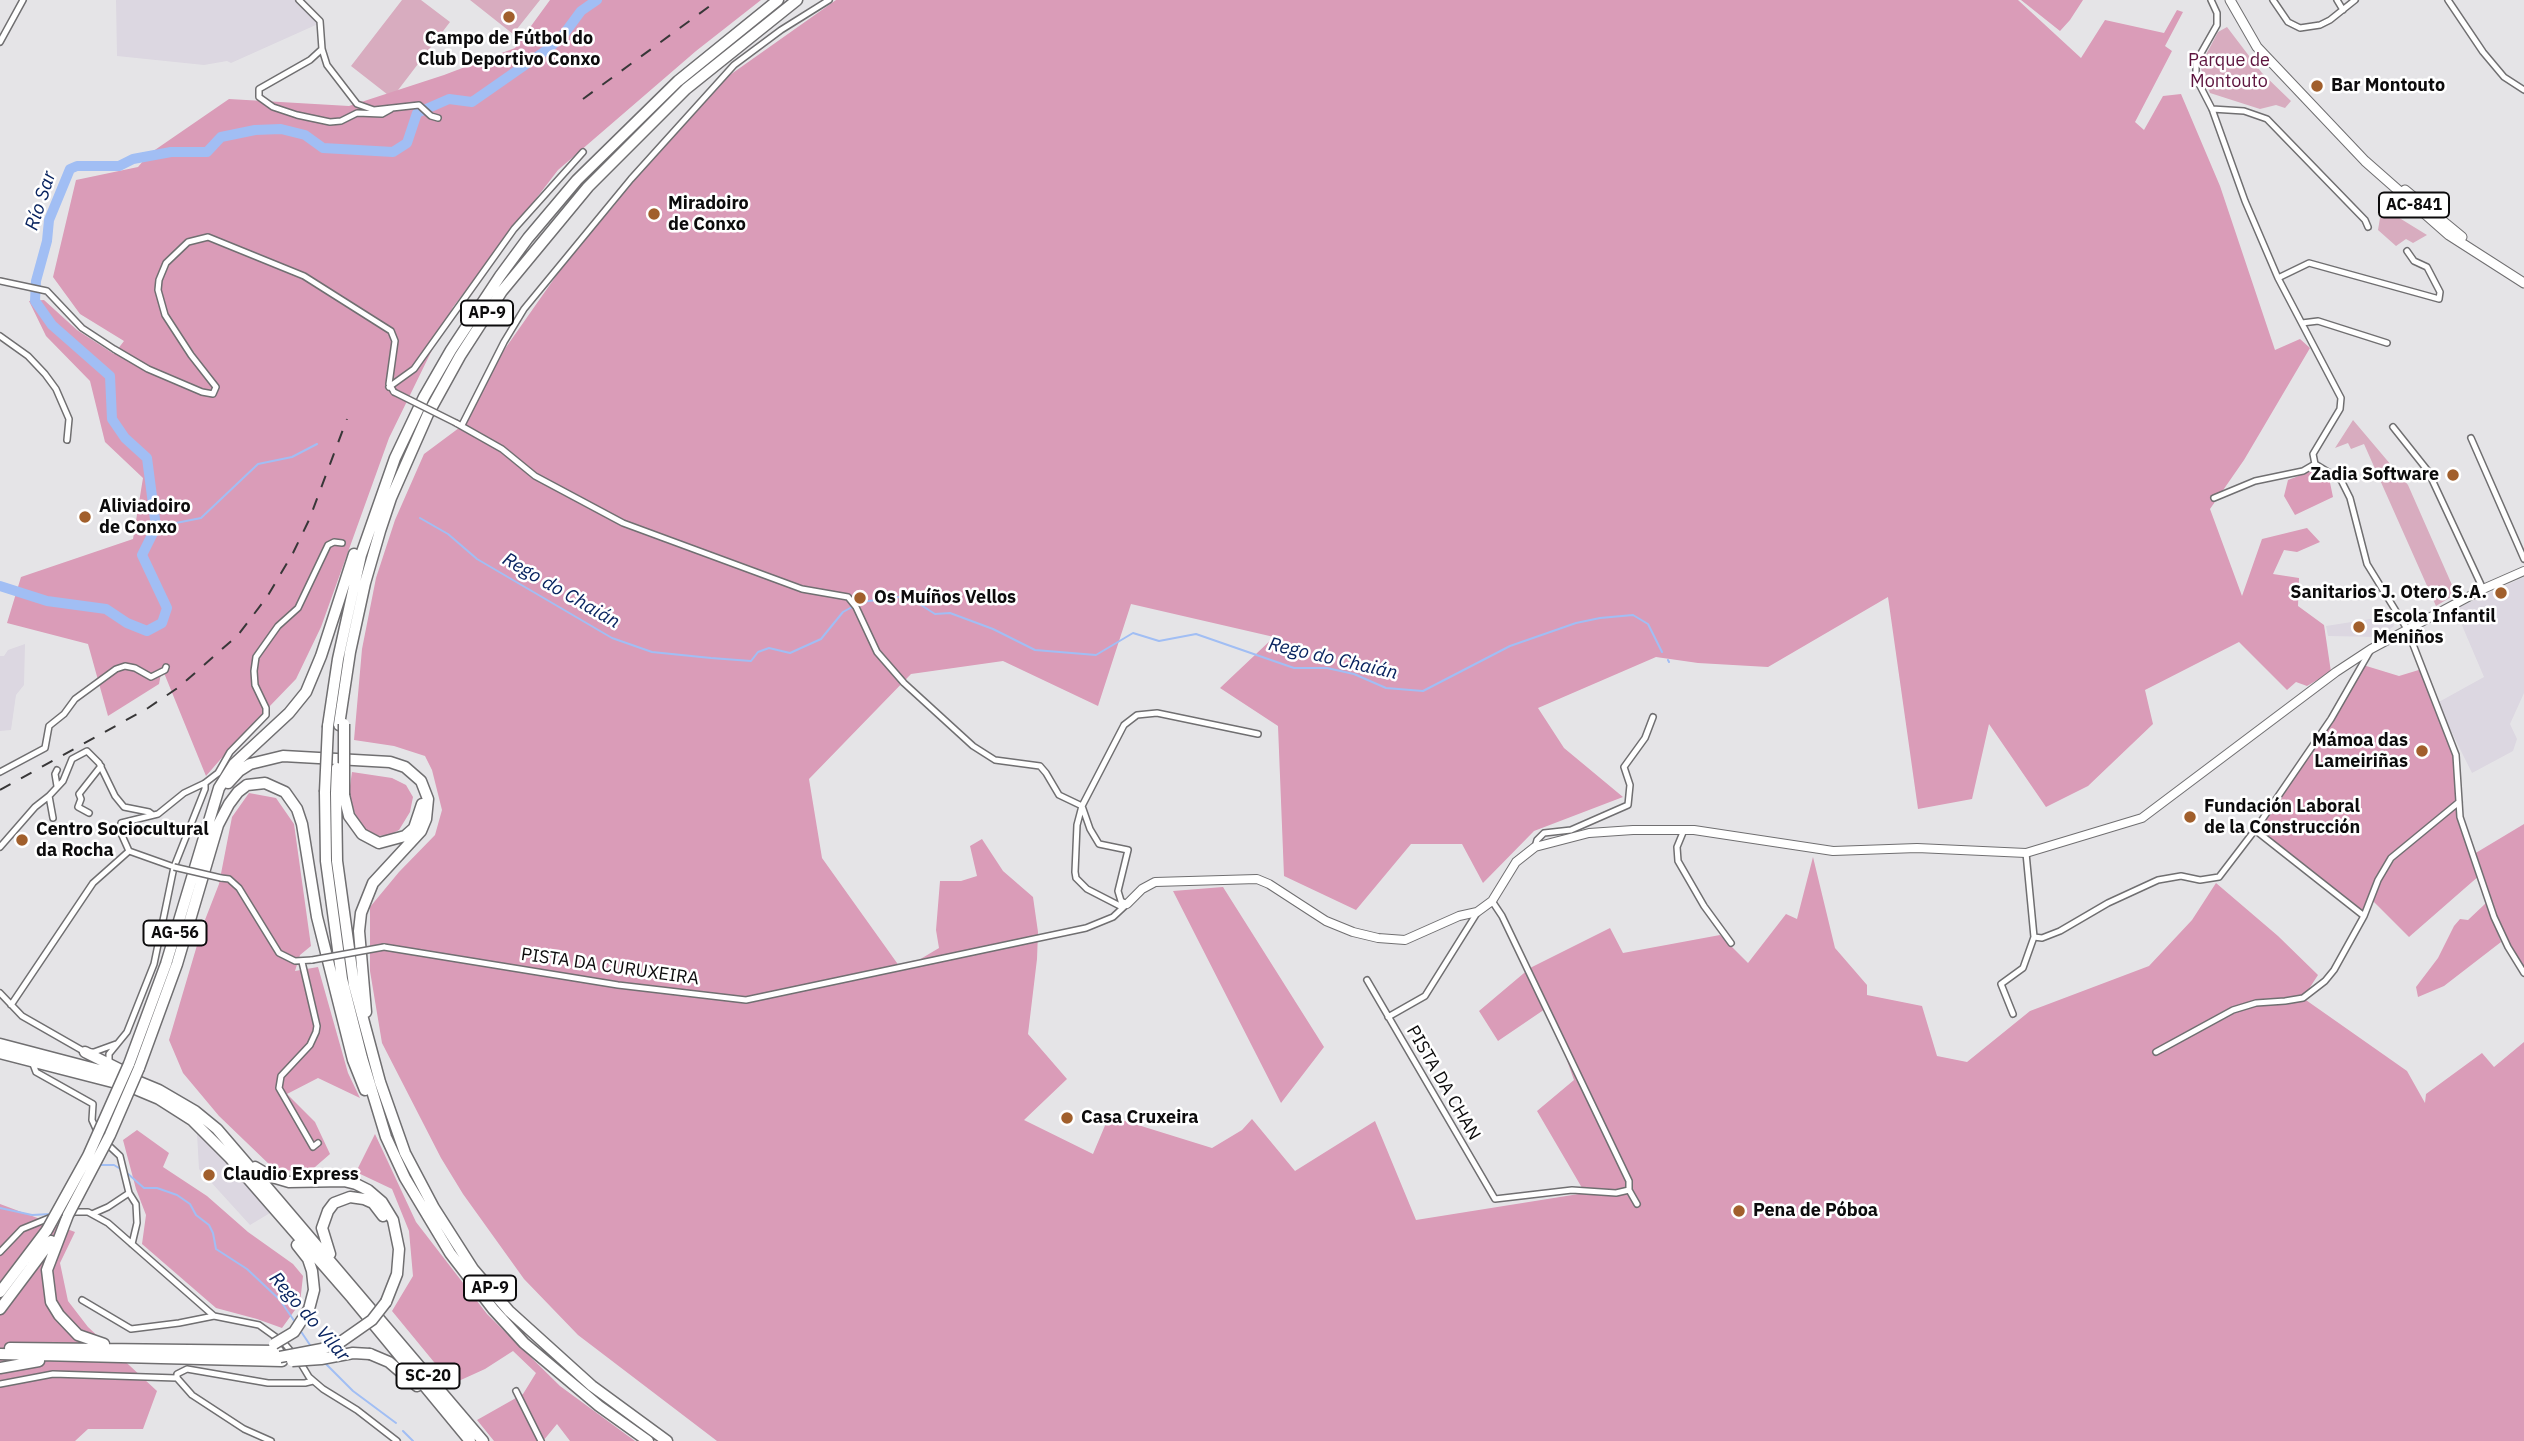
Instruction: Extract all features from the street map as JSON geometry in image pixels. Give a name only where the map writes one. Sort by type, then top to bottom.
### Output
[{"type":"highway","name":"AP-9","points":[[667,1441],[592,1386],[509,1311],[473,1269],[433,1208],[405,1153],[389,1113],[369,1043],[354,985],[345,925],[337,862],[335,793],[338,659],[354,582],[395,458],[450,350],[528,238],[577,180],[639,118],[705,58],[778,0]]},
{"type":"highway","name":"AP-9","points":[[337,725],[350,652],[373,557],[400,478],[428,414],[460,356],[502,291],[547,234],[620,154],[712,66],[797,0]]},
{"type":"highway","points":[[215,801],[219,788],[234,764],[289,713],[306,692],[321,656],[354,554],[385,475],[395,458]]},
{"type":"highway","points":[[206,861],[220,808],[231,787],[240,778],[264,765],[283,763],[388,767],[402,772],[415,784],[422,805],[414,828],[405,836],[379,843],[362,834],[349,817],[335,793],[337,725]]},
{"type":"highway","points":[[215,801],[239,771],[261,760],[283,756],[390,762],[405,767],[421,781],[428,799],[426,819],[421,831],[373,883],[361,913],[359,931],[369,1043]]},
{"type":"highway","points":[[206,861],[223,815],[238,792],[247,785],[265,783],[285,792],[292,800],[302,824],[317,917],[353,1060],[372,1111],[386,1137]]},
{"type":"highway","name":"AP-9","points":[[335,793],[326,861],[342,979],[386,1137],[425,1214],[450,1253],[493,1309],[524,1343],[552,1367],[599,1406],[648,1441]]},
{"type":"highway","name":"AG-56","points":[[0,1309],[61,1228],[110,1135],[134,1066],[215,801]]},
{"type":"highway","name":"AG-56","points":[[0,1292],[47,1230],[134,1066],[177,964],[206,861]]},
{"type":"highway","name":"SC-20","points":[[0,1044],[129,1082],[191,1120],[230,1158],[352,1298],[469,1440]]},
{"type":"highway","points":[[85,1052],[141,1079],[147,1085]]},
{"type":"highway","name":"SC-20","points":[[0,1053],[147,1085],[195,1111],[216,1129],[246,1163],[483,1441]]},
{"type":"highway","points":[[0,1062],[28,1060]]},
{"type":"highway","points":[[0,1354],[69,1357],[278,1353],[318,1345],[343,1335],[368,1316],[383,1300],[397,1274],[399,1249],[393,1220],[375,1195],[356,1184],[344,1181],[279,1180],[246,1163]]},
{"type":"highway","points":[[335,1266],[322,1228],[328,1210],[334,1203],[350,1197],[373,1203],[382,1212],[391,1235],[393,1261],[383,1300]]},
{"type":"highway","points":[[278,1214],[279,1222],[304,1254],[312,1272],[314,1290],[309,1309],[278,1353]]},
{"type":"highway","points":[[61,1228],[47,1270],[51,1302],[67,1325],[78,1335],[120,1348]]},
{"type":"highway","points":[[0,1348],[120,1348],[237,1355],[278,1353],[313,1360],[353,1353],[370,1354],[389,1362],[405,1374],[458,1434],[469,1440]]},
{"type":"highway","points":[[0,1368],[69,1357]]},
{"type":"main road","name":"AC-841","points":[[2230,0],[2257,47],[2365,161],[2449,235],[2524,284]]},
{"type":"street","points":[[0,43],[23,0]]},
{"type":"street","points":[[299,0],[321,23],[322,49],[327,65],[356,104],[374,110],[419,105],[438,118]]},
{"type":"street","points":[[459,424],[524,309],[631,179],[734,65],[781,30],[829,0]]},
{"type":"street","points":[[2211,0],[2217,13],[2217,25],[2196,62],[2196,78],[2212,109],[2245,201],[2278,278],[2341,398],[2340,409],[2313,454],[2315,464],[2341,480],[2350,498],[2368,564],[2407,629],[2455,755],[2460,817],[2494,917],[2524,973]]},
{"type":"street","points":[[2273,0],[2288,22],[2300,28],[2320,24],[2356,0]]},
{"type":"street","points":[[2337,0],[2343,10]]},
{"type":"street","points":[[2448,0],[2483,52],[2504,77],[2524,90]]},
{"type":"street","points":[[0,23],[6,31]]},
{"type":"street","points":[[322,49],[310,61],[259,89],[259,97],[285,111],[330,122],[341,121],[357,113],[382,114],[391,108]]},
{"type":"street","points":[[2212,109],[2244,111],[2267,119],[2365,220],[2368,227]]},
{"type":"street","points":[[392,389],[414,369],[514,229],[583,152]]},
{"type":"street","points":[[0,281],[50,293],[82,328],[137,362],[202,392],[214,393],[216,387],[165,316],[158,290],[162,271],[179,248],[208,237],[304,276],[391,331],[395,341],[392,389]]},
{"type":"street","points":[[2278,278],[2309,263],[2439,299],[2440,292],[2427,267],[2414,261],[2407,251]]},
{"type":"street","points":[[2302,323],[2318,321],[2387,343]]},
{"type":"street","points":[[0,336],[28,356],[56,389],[69,419],[66,440]]},
{"type":"street","points":[[392,389],[502,449],[535,477],[623,523],[802,589],[843,594],[855,604],[877,652],[904,683],[973,746],[995,760],[1040,766],[1059,795],[1082,806],[1099,844],[1129,852],[1118,891],[1124,905]]},
{"type":"street","points":[[2393,427],[2428,471],[2483,589]]},
{"type":"street","points":[[2470,438],[2524,559]]},
{"type":"street","points":[[2214,498],[2255,481],[2303,471],[2315,464]]},
{"type":"street","points":[[121,823],[153,815],[184,793],[205,783],[218,773],[230,752],[265,715],[266,708],[255,685],[256,657],[278,626],[298,608],[328,545],[334,541],[342,543]]},
{"type":"street","points":[[1388,1017],[1424,996],[1477,912],[1492,901],[1517,862],[1535,847],[1589,833],[1684,830],[1833,851],[1916,848],[2026,853],[2142,818],[2336,672],[2371,649],[2483,589],[2524,571]]},
{"type":"street","points":[[2034,937],[2042,938],[2060,931],[2108,903],[2158,880],[2181,876],[2200,880],[2218,877],[2255,830],[2331,719],[2371,649]]},
{"type":"street","points":[[0,772],[45,748],[49,726],[64,714],[75,699],[116,669],[125,666],[135,668],[151,677],[166,667]]},
{"type":"street","points":[[1124,905],[1087,890],[1075,875],[1076,838],[1082,806],[1124,725],[1137,715],[1157,713],[1258,734]]},
{"type":"street","points":[[1535,847],[1537,840],[1544,833],[1571,830],[1628,805],[1630,785],[1624,767],[1645,738],[1653,717]]},
{"type":"street","points":[[0,847],[35,807],[63,781],[72,759],[87,751],[101,766],[115,796],[124,807],[153,815]]},
{"type":"street","points":[[89,813],[78,807],[81,799],[79,794],[101,766]]},
{"type":"street","points":[[57,770],[57,786]]},
{"type":"street","points":[[109,1064],[109,1054],[127,1032],[153,964],[174,867],[205,783]]},
{"type":"street","points":[[49,796],[53,818]]},
{"type":"street","points":[[2156,1052],[2233,1010],[2256,1003],[2303,998],[2325,981],[2364,916],[2378,880],[2392,858],[2459,802]]},
{"type":"street","points":[[124,807],[120,831],[129,850],[174,867],[229,879],[239,888],[279,953],[288,959],[302,961],[317,1026],[316,1032],[310,1045],[281,1076],[279,1088],[313,1147],[318,1143]]},
{"type":"street","points":[[1684,830],[1677,847],[1678,861],[1731,943]]},
{"type":"street","points":[[2255,830],[2364,916]]},
{"type":"street","points":[[11,1005],[53,946],[74,908],[104,873],[129,850]]},
{"type":"street","points":[[2013,1014],[2001,984],[2023,968],[2034,937],[2026,853]]},
{"type":"street","points":[[1124,905],[1155,881],[1257,879],[1326,921],[1353,932],[1391,940],[1405,940],[1459,916],[1477,912]]},
{"type":"street","points":[[1492,901],[1503,916],[1629,1181],[1629,1190],[1637,1204]]},
{"type":"street","name":"PISTA DA CURUXEIRA","points":[[302,961],[384,947],[618,985],[746,1000],[1086,928],[1113,917],[1124,905]]},
{"type":"street","name":"PISTA DA CHAN","points":[[1367,980],[1495,1199],[1572,1190],[1616,1193],[1629,1190]]},
{"type":"street","points":[[0,993],[38,1025],[85,1052],[94,1052],[119,1043]]},
{"type":"street","points":[[28,1060],[36,1072],[93,1107],[93,1123],[102,1138],[120,1156],[128,1194],[134,1200],[137,1211],[132,1244]]},
{"type":"street","points":[[91,1214],[128,1194]]},
{"type":"street","points":[[108,1207],[108,1223]]},
{"type":"street","points":[[0,1252],[18,1232],[39,1221],[73,1212],[91,1214],[108,1223],[214,1316]]},
{"type":"street","points":[[82,1300],[131,1329],[179,1324],[214,1316],[262,1327],[285,1343],[313,1381],[397,1441]]},
{"type":"street","points":[[292,1383],[299,1379],[303,1366]]},
{"type":"street","points":[[177,1378],[177,1374],[187,1369],[253,1381],[313,1381]]},
{"type":"street","points":[[0,1384],[53,1374],[177,1378],[192,1395],[244,1429],[271,1441]]},
{"type":"street","points":[[516,1391],[541,1441]]},
{"type":"shaded area","points":[[116,0],[295,0],[318,24],[231,63],[227,61],[204,65],[117,56]]},
{"type":"shaded area","points":[[550,0],[761,0],[696,51],[558,170],[453,307],[389,438],[321,627],[296,679],[206,776],[162,668],[159,684],[108,716],[88,644],[7,623],[21,577],[133,539],[143,478],[105,442],[90,381],[46,336],[29,301],[44,300],[77,330],[114,354],[124,341],[80,314],[53,277],[76,180],[138,167],[149,154],[229,99],[349,106],[444,75],[515,48]]},
{"type":"shaded area","points":[[836,0],[2018,0],[2081,58],[2105,20],[2164,33],[2177,10],[2183,12],[2165,46],[2172,51],[2135,122],[2144,130],[2163,96],[2181,94],[2220,186],[2275,350],[2300,339],[2310,348],[2244,460],[2210,509],[2242,596],[2262,539],[2307,528],[2320,542],[2297,552],[2284,550],[2273,574],[2299,578],[2298,606],[2324,625],[2331,672],[2307,686],[2296,682],[2287,690],[2239,642],[2145,690],[2153,724],[2088,786],[2046,807],[1989,724],[1972,799],[1918,809],[1888,597],[1768,667],[1698,663],[1656,657],[1538,708],[1564,748],[1623,797],[1534,831],[1483,883],[1462,844],[1411,844],[1356,910],[1284,876],[1278,726],[1220,688],[1274,637],[1131,604],[1098,706],[1003,661],[911,674],[809,779],[822,858],[902,970],[939,948],[936,930],[940,881],[961,881],[977,876],[970,846],[982,839],[1003,871],[1033,897],[1038,932],[1028,1034],[1067,1079],[1024,1120],[1093,1154],[1109,1116],[1212,1148],[1242,1130],[1252,1119],[1295,1171],[1375,1121],[1416,1220],[1585,1193],[1537,1111],[1574,1080],[1548,1007],[1498,1041],[1479,1011],[1530,968],[1610,928],[1623,953],[1720,935],[1748,963],[1786,914],[1797,919],[1813,857],[1835,948],[1867,985],[1867,995],[1922,1006],[1937,1056],[1967,1062],[2030,1011],[2149,966],[2192,920],[2216,883],[2278,936],[2318,975],[2303,998],[2407,1071],[2425,1103],[2426,1094],[2482,1053],[2494,1067],[2524,1042],[2524,1441],[717,1441],[578,1335],[524,1279],[463,1194],[441,1158],[382,1043],[370,971],[370,907],[435,835],[442,810],[432,770],[425,756],[394,746],[354,740],[362,649],[376,578],[395,520],[424,454],[467,422],[502,353],[577,246],[613,207],[637,175],[727,77]]},
{"type":"shaded area","points":[[2021,0],[2083,0],[2060,31]]},
{"type":"shaded area","points":[[2317,469],[2329,478],[2333,497],[2295,515],[2284,496],[2288,480]]},
{"type":"shaded area","points":[[2524,577],[2524,693],[2510,724],[2517,739],[2513,751],[2472,773],[2437,703],[2484,677],[2455,609]]},
{"type":"shaded area","name":"Escola Infantil Meniños","points":[[2390,616],[2394,626],[2379,637],[2328,636],[2326,626]]},
{"type":"shaded area","points":[[25,644],[24,685],[16,695],[11,730],[0,731],[0,656]]},
{"type":"shaded area","points":[[2363,665],[2399,676],[2422,669],[2456,755],[2461,822],[2474,854],[2524,824],[2524,972],[2494,917],[2480,875],[2409,937],[2373,901],[2380,882],[2364,916],[2255,830]],"holes":[[[2397,856],[2380,882],[2388,865]]]},
{"type":"shaded area","points":[[352,772],[392,778],[406,785],[413,797],[410,812],[399,830],[389,835],[377,836],[365,829],[355,814],[349,793]]},
{"type":"shaded area","points":[[249,793],[276,798],[294,824],[311,946],[300,955],[295,971],[318,967],[348,1073],[360,1098],[318,1078],[287,1094],[315,1122],[330,1154],[307,1174],[272,1167],[219,1116],[183,1073],[169,1040],[203,925],[219,884],[232,817]]},
{"type":"shaded area","points":[[1223,887],[1324,1047],[1281,1103],[1173,891]]},
{"type":"shaded area","points":[[2486,903],[2501,942],[2444,986],[2418,997],[2416,987],[2438,958],[2454,926],[2460,919],[2468,920]]},
{"type":"shaded area","points":[[137,1130],[169,1153],[163,1167],[207,1196],[248,1232],[293,1264],[303,1276],[300,1303],[282,1328],[216,1308],[142,1244],[146,1215],[123,1140]]},
{"type":"shaded area","points":[[197,1133],[212,1143],[270,1213],[250,1225],[199,1169]]},
{"type":"shaded area","points":[[375,1134],[416,1222],[487,1314],[560,1386],[635,1441],[570,1441],[557,1424],[543,1441],[494,1441],[477,1420],[523,1394],[536,1373],[513,1351],[485,1369],[452,1384],[392,1311],[413,1276],[409,1231],[392,1189],[356,1172]]},
{"type":"shaded area","points":[[0,1204],[75,1232],[60,1263],[68,1301],[88,1327],[157,1391],[143,1429],[88,1429],[75,1441],[0,1441]]},
{"type":"green space","points":[[402,0],[421,0],[450,22],[392,98],[351,66]]},
{"type":"green space","name":"Campo de Fútbol do Club Deportivo Conxo","points":[[470,0],[540,0],[513,34]]},
{"type":"green space","name":"Parque de Montouto","points":[[2227,27],[2262,73],[2291,101],[2285,108],[2276,105],[2260,109],[2210,93],[2200,66],[2218,32]]},
{"type":"green space","points":[[2388,211],[2427,235],[2413,243],[2406,239],[2396,246],[2378,230],[2380,218]]},
{"type":"green space","points":[[2353,420],[2408,485],[2456,594],[2436,606],[2364,444],[2351,449],[2348,443],[2335,448]]},
{"type":"waterway","name":"Río Sar","points":[[0,586],[47,601],[106,609],[127,623],[147,631],[162,623],[167,608],[142,555],[156,527],[147,458],[125,438],[112,419],[110,376],[52,325],[35,301],[36,281],[47,241],[49,220],[70,169],[77,166],[119,166],[133,159],[171,152],[207,152],[221,137],[255,130],[281,129],[305,135],[323,148],[393,152],[407,143],[417,113],[449,99],[472,102],[548,49],[564,34],[581,11],[597,0]]},
{"type":"waterway","name":"Rego do Chaián","points":[[156,527],[201,518],[258,464],[292,457],[317,444]]},
{"type":"waterway","name":"Rego do Chaián","points":[[420,518],[448,534],[477,559],[612,638],[652,652],[751,661],[758,652],[769,648],[790,653],[821,639],[843,612],[861,602],[907,596],[935,614],[950,613],[993,629],[1035,650],[1096,655],[1133,633],[1159,641],[1196,634],[1294,668],[1327,668],[1354,674],[1386,688],[1423,691],[1510,646],[1576,623],[1600,618],[1633,615],[1648,624],[1662,652]]},
{"type":"waterway","name":"Rego do Vilar","points":[[101,1165],[114,1165],[122,1170]]},
{"type":"waterway","name":"Rego do Vilar","points":[[127,1173],[144,1188],[157,1188],[177,1195],[190,1204],[196,1215],[209,1225],[216,1249],[247,1269],[280,1300],[295,1322]]},
{"type":"waterway","name":"Rego do Vilar","points":[[0,1208],[32,1215],[51,1214]]},
{"type":"waterway","name":"Rego do Vilar","points":[[300,1330],[310,1345]]},
{"type":"waterway","name":"Rego do Vilar","points":[[325,1363],[353,1391],[396,1423]]},
{"type":"waterway","name":"Rego do Vilar","points":[[403,1431],[413,1441]]},
{"type":"railway","points":[[583,99],[718,0]]},
{"type":"railway","points":[[0,790],[148,708],[179,687],[238,635],[267,597],[293,553],[309,520],[347,419]]},
{"type":"place","name":"Campo de Fútbol do Club Deportivo Conxo","points":[[509,17]]},
{"type":"place","name":"Bar Montouto","points":[[2317,86]]},
{"type":"place","name":"Miradoiro de Conxo","points":[[654,214]]},
{"type":"place","name":"Zadia Software","points":[[2453,475]]},
{"type":"place","name":"Aliviadoiro de Conxo","points":[[85,517]]},
{"type":"place","name":"Sanitarios J. Otero S.A.","points":[[2501,593]]},
{"type":"place","name":"Os Muíños Vellos","points":[[860,598]]},
{"type":"place","name":"Escola Infantil Meniños","points":[[2359,627]]},
{"type":"place","name":"Mámoa das Lameiriñas","points":[[2422,751]]},
{"type":"place","name":"Fundación Laboral de la Construcción","points":[[2190,817]]},
{"type":"place","name":"Centro Sociocultural da Rocha","points":[[22,840]]},
{"type":"place","name":"Casa Cruxeira","points":[[1067,1118]]},
{"type":"place","name":"Claudio Express","points":[[209,1175]]},
{"type":"place","name":"Pena de Póboa","points":[[1739,1211]]}]
